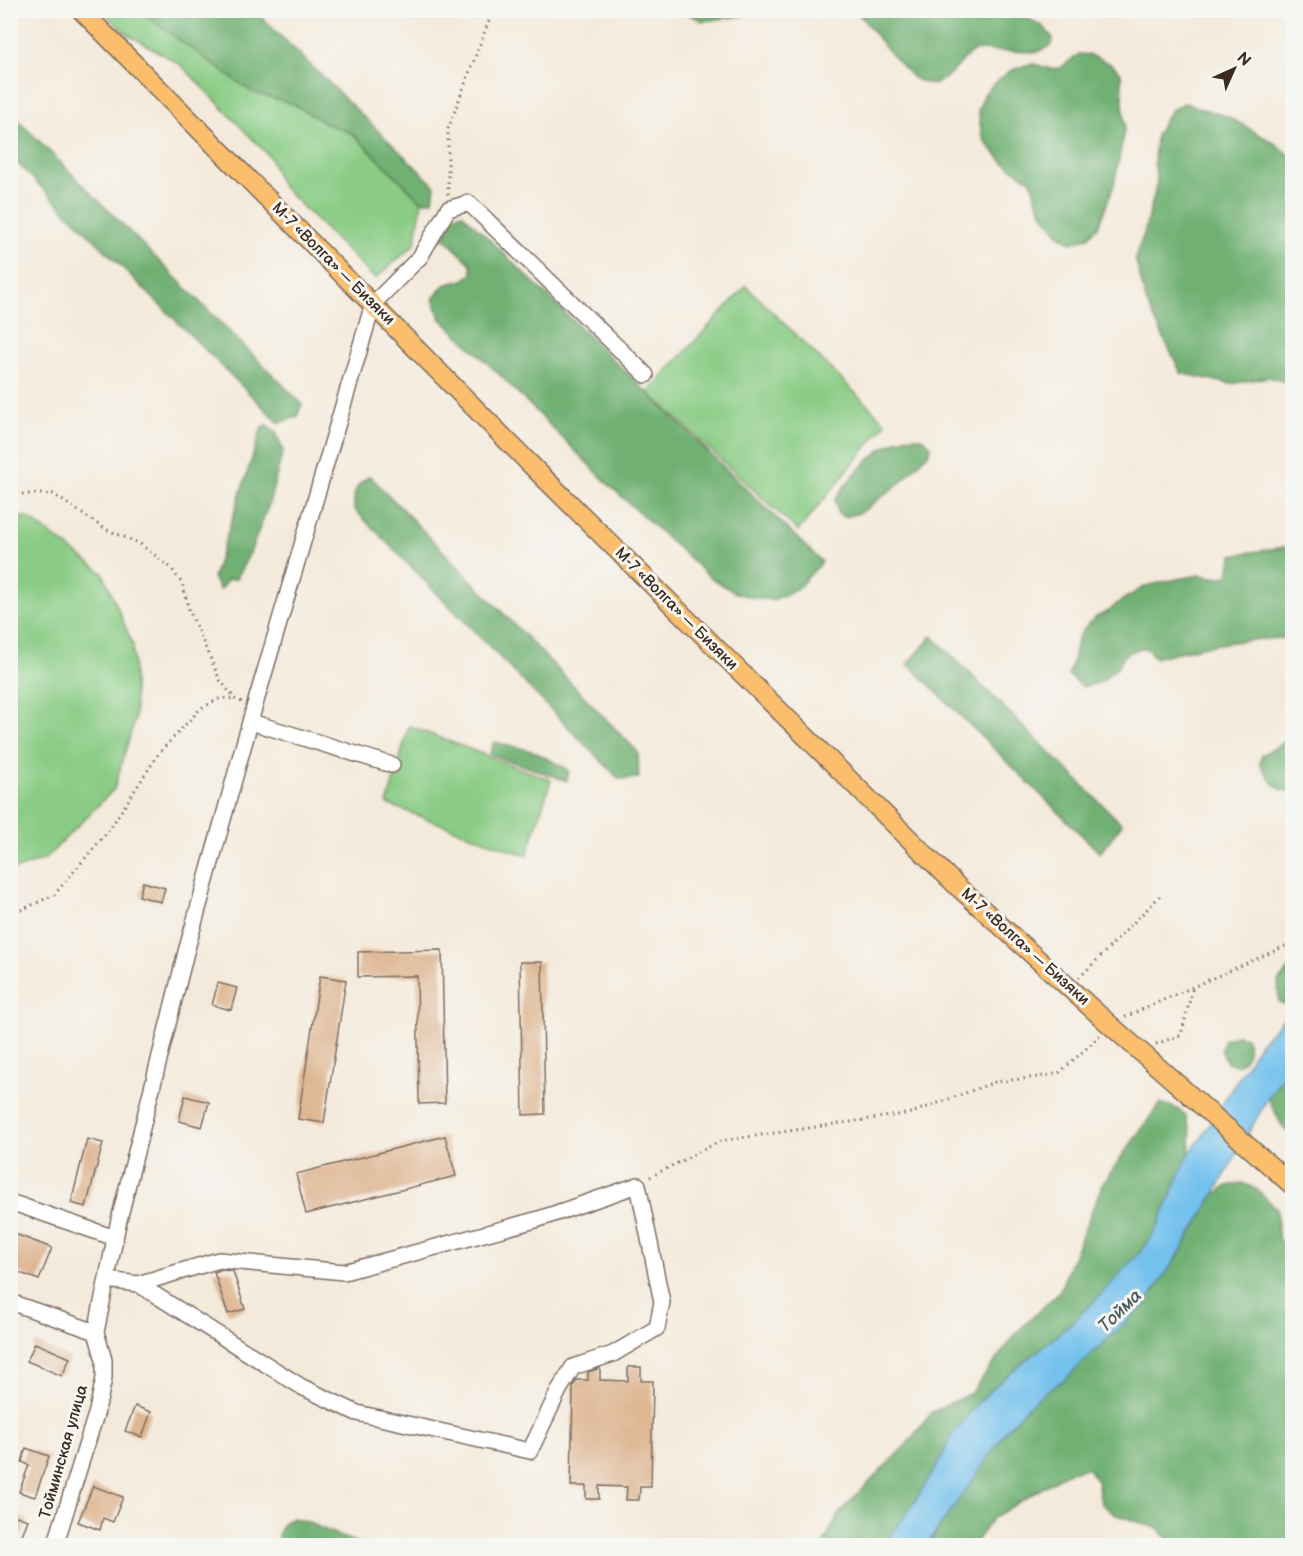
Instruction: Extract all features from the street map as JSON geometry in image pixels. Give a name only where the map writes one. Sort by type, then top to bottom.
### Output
[{"type":"main road","name":"М-7 «Волга» — Бизяки","points":[[81,10],[538,472],[958,887],[1292,1185]]},
{"type":"street","points":[[10,1302],[96,1332],[115,1238],[186,952],[373,304],[420,257],[448,209],[469,203],[645,375]]},
{"type":"street","points":[[253,715],[392,765]]},
{"type":"street","points":[[107,1280],[138,1284],[219,1260],[344,1272],[539,1219],[638,1185],[662,1302],[657,1328],[613,1354],[573,1366],[530,1451],[357,1413],[302,1387],[138,1284]]},
{"type":"street","points":[[10,1202],[115,1238]]},
{"type":"street","name":"Тойминская улица","points":[[55,1545],[97,1411],[104,1378],[104,1360],[96,1332]]},
{"type":"path","points":[[448,209],[448,129],[494,10]]},
{"type":"path","points":[[10,494],[53,494],[105,529],[139,543],[170,567],[182,583],[189,610],[220,680],[235,699],[253,715]]},
{"type":"path","points":[[10,915],[54,895],[109,830],[159,753],[201,708],[221,698],[235,699]]},
{"type":"path","points":[[1070,988],[1160,896]]},
{"type":"path","points":[[638,1185],[645,1179],[720,1141],[911,1113],[995,1082],[1059,1073],[1109,1024],[1293,943]]},
{"type":"path","points":[[1139,1050],[1181,1035],[1193,987]]},
{"type":"green space","points":[[749,10],[743,16],[703,21],[681,11]]},
{"type":"green space","points":[[103,11],[139,11],[252,92],[294,104],[323,122],[353,134],[422,202],[415,244],[375,279],[281,185],[269,156],[181,65],[124,32]]},
{"type":"green space","points":[[139,11],[255,11],[435,186],[433,200],[422,202],[353,134],[323,122],[294,104],[252,92]]},
{"type":"green space","points":[[855,11],[1003,11],[1027,18],[1043,26],[1053,38],[1051,46],[1037,52],[977,50],[970,53],[947,77],[934,85],[912,77]]},
{"type":"green space","points":[[1079,54],[1102,59],[1121,73],[1125,127],[1114,185],[1098,227],[1087,238],[1072,243],[1059,235],[1045,217],[1038,204],[1031,181],[1004,163],[986,143],[982,136],[978,110],[985,93],[1010,71],[1034,64],[1051,69],[1060,68]]},
{"type":"green space","points":[[1184,103],[1229,117],[1276,144],[1292,157],[1292,384],[1269,377],[1230,384],[1181,373],[1147,304],[1135,258],[1144,234],[1157,183],[1154,161],[1156,135],[1171,110]]},
{"type":"green space","points":[[11,113],[302,404],[297,417],[279,423],[11,157]]},
{"type":"green space","points":[[462,213],[822,562],[797,589],[773,600],[755,598],[736,593],[712,579],[610,486],[441,319],[433,299],[444,285],[463,280],[472,274],[471,264],[444,238],[453,216]]},
{"type":"green space","points":[[746,286],[886,423],[798,531],[648,392]]},
{"type":"green space","points":[[267,425],[276,432],[283,451],[269,504],[250,553],[236,579],[228,579],[220,590],[213,578],[262,427]]},
{"type":"green space","points":[[905,438],[924,439],[931,446],[929,453],[901,482],[862,512],[845,517],[838,514],[835,500],[864,464],[893,443]]},
{"type":"green space","points":[[370,476],[638,752],[639,778],[619,779],[354,509],[356,490]]},
{"type":"green space","points":[[11,517],[27,517],[103,573],[133,645],[135,719],[114,789],[45,859],[11,871]]},
{"type":"green space","points":[[1292,545],[1292,638],[1223,643],[1155,658],[1147,649],[1141,648],[1126,654],[1117,668],[1099,683],[1083,687],[1068,675],[1077,640],[1083,630],[1096,617],[1109,611],[1120,601],[1146,586],[1200,575],[1219,578],[1228,575],[1233,555]]},
{"type":"green space","points":[[932,636],[1122,824],[1100,853],[908,664]]},
{"type":"green space","points":[[409,726],[551,780],[527,856],[387,804]]},
{"type":"green space","points":[[1292,735],[1292,790],[1287,791],[1273,783],[1260,763],[1262,755],[1290,739]]},
{"type":"green space","points":[[494,742],[533,751],[569,770],[567,781],[490,754]]},
{"type":"green space","points":[[1292,967],[1292,1005],[1288,1006],[1279,1002],[1278,982]]},
{"type":"green space","points":[[1238,1035],[1246,1037],[1248,1053],[1238,1065],[1227,1063],[1221,1050],[1224,1039]]},
{"type":"green space","points":[[1292,1062],[1292,1138],[1282,1126],[1268,1098]]},
{"type":"green space","points":[[1160,1103],[1185,1114],[1191,1133],[1189,1154],[1158,1226],[1144,1248],[1094,1302],[977,1404],[952,1435],[940,1461],[892,1534],[879,1545],[822,1546],[841,1511],[907,1444],[932,1412],[971,1393],[1017,1332],[1059,1292],[1103,1183]]},
{"type":"green space","points":[[1242,1183],[1255,1188],[1277,1209],[1278,1237],[1284,1248],[1292,1247],[1292,1545],[1173,1545],[1159,1529],[1114,1514],[1101,1503],[1097,1481],[1087,1468],[1067,1473],[993,1518],[973,1545],[928,1546],[1004,1433],[1024,1410],[1046,1391],[1064,1380],[1146,1303],[1179,1254],[1214,1195],[1227,1186]]},
{"type":"green space","points":[[292,1518],[361,1545],[278,1545],[280,1529]]},
{"type":"water","name":"Тойма","points":[[1292,1010],[1292,1062],[1268,1098],[1179,1254],[1146,1303],[1064,1380],[1046,1391],[1024,1410],[1004,1433],[926,1545],[879,1546],[892,1534],[910,1509],[940,1461],[952,1435],[977,1404],[1094,1302],[1144,1248],[1158,1226],[1189,1154],[1260,1043]]},
{"type":"building","points":[[143,882],[165,888],[161,902],[139,896]]},
{"type":"building","points":[[442,950],[445,1103],[419,1104],[417,976],[358,977],[358,952]]},
{"type":"building","points":[[520,962],[542,962],[545,1114],[523,1115]]},
{"type":"building","points":[[320,976],[346,980],[324,1123],[298,1119]]},
{"type":"building","points":[[218,983],[237,988],[231,1010],[212,1005]]},
{"type":"building","points":[[185,1096],[209,1102],[202,1127],[179,1121]]},
{"type":"building","points":[[445,1136],[456,1176],[306,1214],[296,1174]]},
{"type":"building","points":[[87,1139],[103,1143],[86,1207],[71,1203]]},
{"type":"building","points":[[10,1232],[52,1248],[39,1280],[10,1269]]},
{"type":"building","points":[[233,1271],[245,1309],[228,1314],[214,1272]]},
{"type":"building","points":[[35,1343],[70,1358],[62,1376],[27,1361]]},
{"type":"building","points":[[628,1367],[641,1367],[641,1381],[653,1381],[651,1487],[640,1487],[639,1500],[626,1500],[627,1487],[599,1486],[599,1499],[586,1499],[586,1486],[571,1486],[573,1386],[577,1380],[588,1380],[588,1372],[600,1368],[600,1380],[628,1381]]},
{"type":"building","points":[[135,1406],[151,1412],[142,1437],[125,1431]]},
{"type":"building","points":[[26,1448],[49,1456],[35,1497],[19,1492],[29,1465],[22,1462]]},
{"type":"building","points":[[93,1486],[123,1497],[113,1522],[103,1518],[100,1530],[78,1522]]},
{"type":"building","points":[[10,1514],[28,1520],[18,1545],[10,1545]]}]
